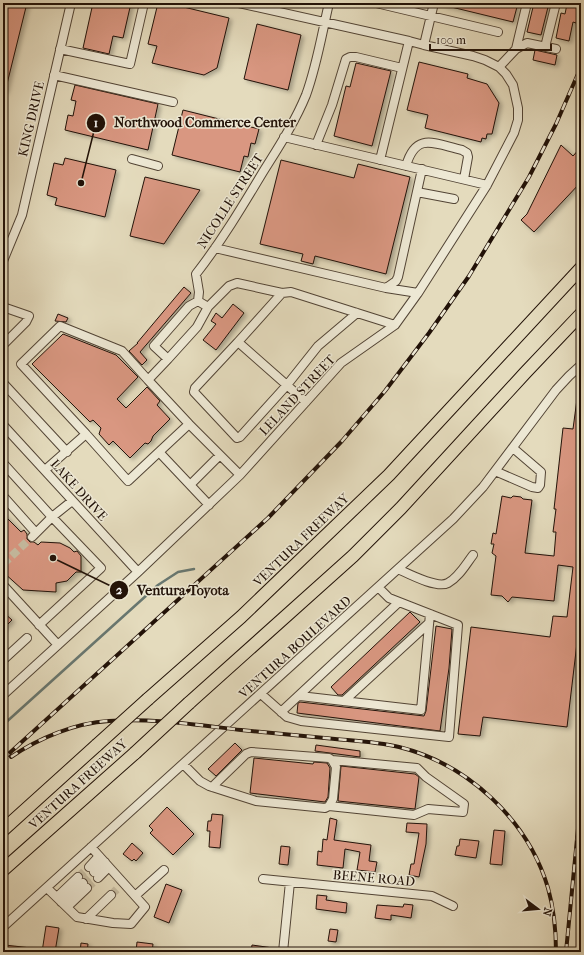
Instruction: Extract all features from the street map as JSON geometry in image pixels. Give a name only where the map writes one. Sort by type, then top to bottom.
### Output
[{"type":"highway","name":"VENTURA FREEWAY","points":[[3,830],[241,616],[389,475],[581,268]]},
{"type":"highway","name":"VENTURA FREEWAY","points":[[3,870],[353,556],[401,508],[581,314]]},
{"type":"street","name":"KING DRIVE","points":[[3,261],[22,215],[71,3]]},
{"type":"street","points":[[60,49],[130,64],[144,3]]},
{"type":"street","points":[[239,3],[409,40],[424,45],[473,56],[499,68],[516,49],[527,43],[556,49]]},
{"type":"street","name":"NICOLLE STREET","points":[[198,301],[199,292],[196,274],[215,248],[284,137],[300,107],[309,85],[329,3]]},
{"type":"street","points":[[376,3],[498,32]]},
{"type":"street","points":[[424,45],[434,3]]},
{"type":"street","points":[[516,49],[527,3]]},
{"type":"street","points":[[545,47],[556,3]]},
{"type":"street","points":[[380,160],[409,40]]},
{"type":"street","points":[[316,145],[332,104],[346,59],[356,57],[402,68]]},
{"type":"street","name":"LELAND STREET","points":[[5,690],[58,645],[138,572],[240,475],[341,363],[395,325],[418,293],[487,185],[514,133],[518,120],[516,97],[512,84],[506,74],[499,68]]},
{"type":"street","points":[[54,75],[173,102]]},
{"type":"street","points":[[284,137],[487,185]]},
{"type":"street","points":[[406,166],[414,148],[420,144],[428,142],[462,150],[467,153],[468,156],[464,179]]},
{"type":"street","points":[[132,159],[158,166]]},
{"type":"street","points":[[386,288],[396,281],[398,277],[422,169]]},
{"type":"street","points":[[417,192],[454,199]]},
{"type":"street","points":[[215,248],[386,288],[418,293]]},
{"type":"street","points":[[148,380],[197,327],[208,307],[229,286],[237,283],[282,292],[291,292],[395,325]]},
{"type":"street","points":[[282,292],[195,388],[194,392],[233,436],[237,438],[240,437],[287,385],[318,346],[357,313]]},
{"type":"street","points":[[168,359],[154,346],[189,306],[198,301],[208,307]]},
{"type":"street","points":[[3,307],[29,316],[26,322],[3,345]]},
{"type":"street","points":[[189,424],[128,481],[21,364],[60,326],[122,351],[189,424],[240,475]]},
{"type":"street","points":[[238,342],[306,402]]},
{"type":"street","name":"VENTURA BOULEVARD","points":[[3,927],[453,519],[468,504],[495,471],[556,390],[581,365]]},
{"type":"street","points":[[3,383],[67,452]]},
{"type":"street","name":"LAKE DRIVE","points":[[3,425],[138,572]]},
{"type":"street","points":[[45,470],[86,434]]},
{"type":"street","points":[[495,471],[532,487],[538,488],[540,485],[541,472],[512,448]]},
{"type":"street","points":[[159,452],[208,505]]},
{"type":"street","points":[[190,485],[220,456]]},
{"type":"street","points":[[3,463],[101,568],[39,625]]},
{"type":"street","points":[[3,496],[34,535],[72,500]]},
{"type":"street","points":[[398,570],[425,581],[443,585],[457,576],[473,555]]},
{"type":"street","points":[[3,585],[58,645]]},
{"type":"street","points":[[261,694],[287,717],[301,721],[449,737],[458,625],[430,619],[390,598],[378,588]]},
{"type":"street","points":[[281,712],[300,696],[399,602]]},
{"type":"street","points":[[300,696],[421,710],[430,619]]},
{"type":"street","points":[[344,701],[430,619]]},
{"type":"street","points":[[3,660],[28,638]]},
{"type":"street","points":[[183,764],[200,781],[212,786],[256,800],[325,808],[329,806],[414,815],[428,809],[463,812],[464,804],[426,777],[417,768],[332,760],[329,758],[251,752],[246,754],[212,786]]},
{"type":"street","points":[[329,806],[332,799],[336,768],[332,760]]},
{"type":"street","points":[[47,888],[77,917],[113,923],[131,924],[144,907],[135,896],[117,889],[104,862],[91,847]]},
{"type":"street","points":[[104,862],[93,872],[104,862]]},
{"type":"street","points":[[135,896],[164,870]]},
{"type":"street","name":"BEENE ROAD","points":[[263,879],[432,896],[453,906]]},
{"type":"street","points":[[62,902],[83,882],[62,902]]},
{"type":"street","points":[[283,952],[290,882]]},
{"type":"street","points":[[86,919],[117,889]]},
{"type":"building","points":[[3,3],[27,3],[5,92],[3,92]]},
{"type":"building","points":[[93,3],[131,3],[123,38],[113,36],[109,54],[83,48]]},
{"type":"building","points":[[158,3],[167,3],[229,18],[217,68],[204,75],[152,63],[157,46],[148,44]]},
{"type":"building","points":[[444,3],[518,3],[513,22],[443,5]]},
{"type":"building","points":[[534,3],[549,3],[541,35],[527,32]]},
{"type":"building","points":[[571,3],[581,3],[576,23],[573,22],[569,41],[556,38],[561,13],[565,14],[567,4],[571,5]]},
{"type":"building","points":[[257,24],[301,35],[288,90],[244,79]]},
{"type":"building","points":[[535,50],[557,55],[555,65],[533,60]]},
{"type":"building","points":[[419,62],[468,74],[467,78],[487,84],[499,103],[492,134],[487,134],[486,139],[482,138],[481,142],[425,128],[428,115],[407,110]]},
{"type":"building","points":[[356,63],[391,71],[372,146],[334,136],[346,86],[350,87]]},
{"type":"building","points":[[75,85],[158,104],[148,150],[65,130],[68,115],[73,116],[76,101],[71,100]]},
{"type":"building","points":[[183,110],[259,129],[255,144],[251,143],[248,157],[244,156],[240,172],[172,155]]},
{"type":"building","points":[[561,145],[573,156],[581,147],[581,182],[534,232],[521,220],[527,214]]},
{"type":"building","points":[[65,158],[116,170],[105,217],[55,205],[57,198],[47,195],[54,163],[63,165]]},
{"type":"building","points":[[281,160],[354,178],[358,164],[410,177],[386,274],[315,256],[313,264],[301,261],[303,254],[260,244]]},
{"type":"building","points":[[145,177],[200,190],[164,244],[130,236]]},
{"type":"building","points":[[184,287],[191,293],[140,352],[147,360],[142,365],[129,351],[138,343]]},
{"type":"building","points":[[233,304],[244,313],[216,350],[203,340],[216,324],[211,321],[216,313],[222,318]]},
{"type":"building","points":[[58,314],[68,318],[66,322],[55,321]]},
{"type":"building","points":[[63,334],[116,355],[138,377],[117,399],[126,408],[147,387],[160,401],[157,405],[170,419],[153,436],[148,444],[145,443],[130,458],[113,441],[109,445],[99,434],[101,428],[93,420],[90,422],[32,364]]},
{"type":"building","points":[[577,399],[581,399],[581,609],[567,727],[483,717],[480,736],[458,734],[471,627],[550,637],[553,616],[567,617],[573,567],[558,565],[554,601],[512,597],[508,602],[502,596],[491,595],[496,556],[492,553],[494,544],[491,544],[493,533],[496,534],[502,496],[511,498],[513,496],[521,497],[523,499],[532,500],[525,553],[554,556],[556,532],[553,532],[556,509],[554,509],[563,428],[573,429]]},
{"type":"building","points":[[3,514],[21,532],[24,530],[27,534],[27,539],[30,542],[34,542],[38,545],[41,542],[60,543],[70,548],[74,552],[77,551],[81,556],[81,572],[76,572],[67,581],[56,583],[56,592],[23,590],[3,572]]},
{"type":"building","points":[[3,612],[12,620],[3,629]]},
{"type":"building","points":[[410,612],[420,622],[342,695],[338,695],[331,687]]},
{"type":"building","points":[[436,626],[452,629],[449,668],[440,731],[297,713],[298,703],[300,702],[424,716],[426,711]]},
{"type":"building","points":[[235,743],[242,750],[216,776],[208,769]]},
{"type":"building","points":[[316,745],[360,751],[360,757],[315,751]]},
{"type":"building","points":[[254,758],[313,764],[314,762],[327,763],[330,768],[328,797],[325,802],[250,793]]},
{"type":"building","points":[[341,766],[415,774],[419,777],[415,809],[338,801]]},
{"type":"building","points":[[167,807],[194,834],[173,855],[150,833],[153,830],[149,826]]},
{"type":"building","points":[[212,814],[223,815],[220,848],[209,847],[210,831],[207,831],[208,821],[211,821]]},
{"type":"building","points":[[330,818],[337,820],[334,840],[371,845],[369,861],[377,862],[375,872],[357,870],[360,852],[345,849],[343,868],[317,865],[318,851],[322,852],[323,839],[327,840]]},
{"type":"building","points":[[407,823],[427,824],[426,844],[419,877],[409,875],[411,864],[414,864],[419,833],[406,832]]},
{"type":"building","points":[[494,830],[505,831],[502,865],[490,864]]},
{"type":"building","points":[[460,839],[479,841],[476,858],[455,855]]},
{"type":"building","points":[[132,843],[143,853],[136,861],[134,859],[132,861],[123,854]]},
{"type":"building","points":[[281,846],[290,847],[288,865],[279,864]]},
{"type":"building","points":[[166,884],[182,890],[169,923],[154,917]]},
{"type":"building","points":[[317,895],[327,896],[326,900],[347,903],[346,913],[316,909]]},
{"type":"building","points":[[404,904],[413,905],[411,918],[391,915],[391,920],[375,918],[377,905],[403,907]]},
{"type":"building","points":[[46,926],[59,928],[55,952],[42,952]]},
{"type":"building","points":[[330,929],[338,930],[336,942],[328,941]]},
{"type":"building","points":[[137,942],[153,944],[152,952],[136,952]]},
{"type":"building","points":[[81,943],[88,944],[87,952],[80,952]]},
{"type":"building","points":[[5,945],[31,948],[31,952],[4,952]]},
{"type":"building","points":[[252,945],[273,948],[273,952],[251,952]]},
{"type":"waterway","points":[[3,725],[158,585],[178,572],[194,569]]},
{"type":"tunnel","points":[[3,564],[32,537]]},
{"type":"tunnel","points":[[78,877],[89,867]]},
{"type":"tunnel","points":[[83,883],[94,872]]},
{"type":"tunnel","points":[[87,888],[98,878]]},
{"type":"tunnel","points":[[111,895],[117,889]]},
{"type":"railway","points":[[3,759],[268,518],[342,441],[385,391],[429,333],[469,276],[529,177],[556,124],[581,67]]},
{"type":"railway","points":[[11,757],[45,738],[70,728],[96,722],[126,720],[175,722],[375,743],[399,747],[424,755],[449,767],[471,781],[492,798],[510,818],[526,840],[539,863],[548,888],[552,904],[556,936],[556,952]]},
{"type":"railway","points":[[566,952],[581,798]]},
{"type":"place","name":"Northwood Commerce Center","points":[[81,183]]},
{"type":"place","name":"Ventura Toyota","points":[[53,558]]}]
